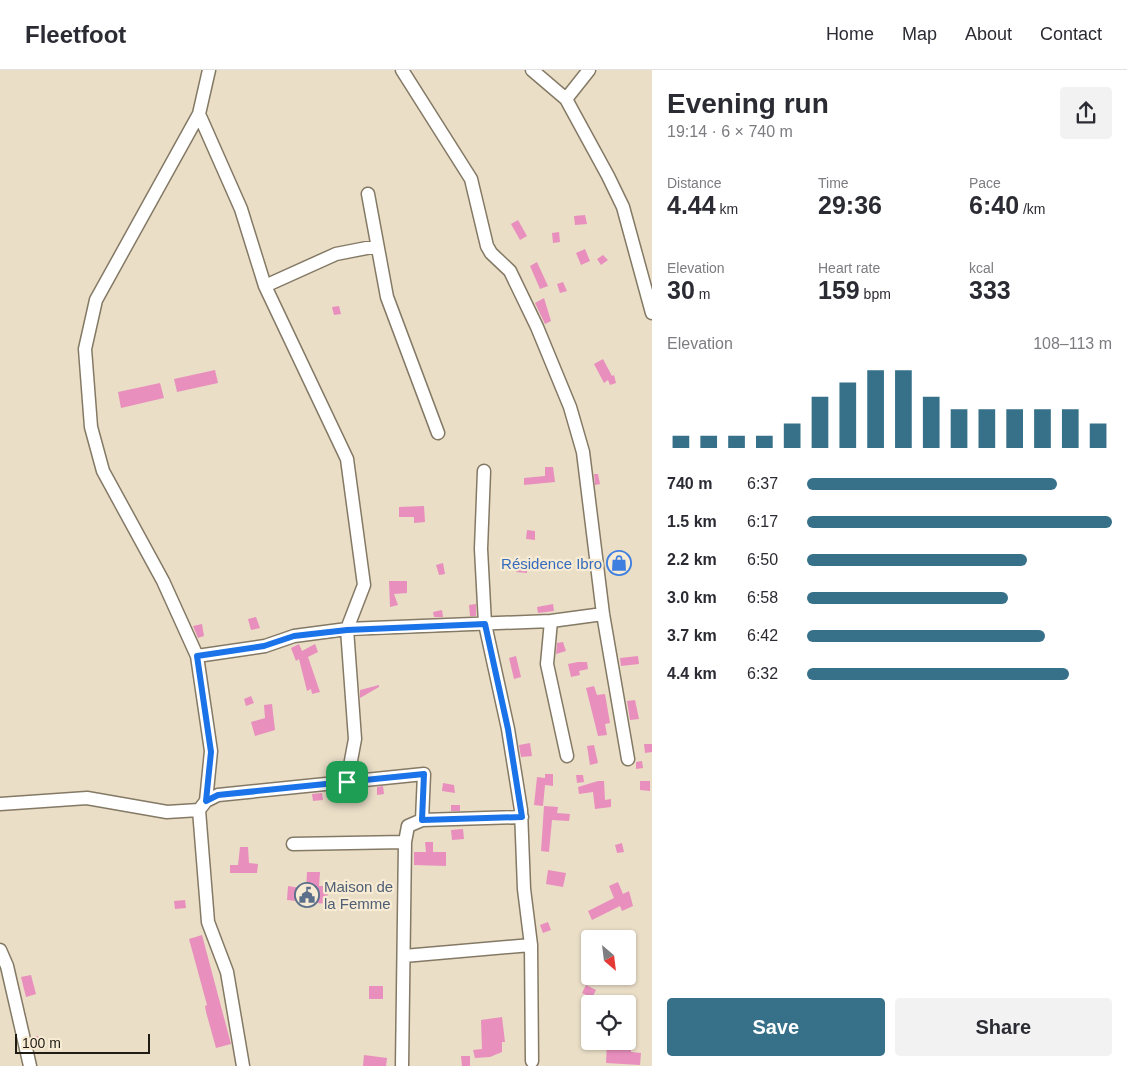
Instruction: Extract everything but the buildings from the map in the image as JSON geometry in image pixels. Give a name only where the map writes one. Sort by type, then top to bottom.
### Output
[{"type":"street","points":[[209,70],[199,114],[96,300],[85,349],[91,427],[103,471],[162,581],[197,656],[211,752],[203,806],[208,922],[227,972],[243,1066]]},
{"type":"street","points":[[402,70],[471,179],[487,246],[491,253],[510,271],[537,327],[570,407],[583,452],[603,614],[628,760]]},
{"type":"street","points":[[532,70],[566,99],[608,176],[623,207],[652,313]]},
{"type":"street","points":[[566,99],[589,70]]},
{"type":"street","points":[[199,114],[241,209],[265,286],[347,458],[364,585],[347,630],[355,739],[347,782]]},
{"type":"street","points":[[368,194],[387,298],[438,433]]},
{"type":"street","points":[[265,286],[336,254],[377,246]]},
{"type":"street","points":[[484,471],[481,548],[485,624],[508,729],[522,817],[524,889],[531,945],[532,1061]]},
{"type":"street","points":[[197,656],[264,646],[294,636],[347,630],[551,621],[603,614]]},
{"type":"street","points":[[551,621],[547,664],[567,756]]},
{"type":"street","points":[[0,804],[87,798],[167,812],[203,806],[218,795],[424,774],[422,820]]},
{"type":"street","points":[[402,1066],[404,842],[408,826],[422,820],[522,817]]},
{"type":"street","points":[[293,844],[404,842]]},
{"type":"street","points":[[404,956],[531,945]]},
{"type":"street","points":[[0,950],[7,966],[30,1066]]},
{"type":"place","name":"Résidence Ibro","points":[[619,563]]},
{"type":"place","name":"Maison de la Femme","points":[[307,895]]},
{"type":"route","points":[[485,624],[508,729],[522,817],[422,820],[424,774],[347,782],[218,795],[206,801],[211,752],[197,656],[264,646],[294,636],[347,630],[485,624]]}]
